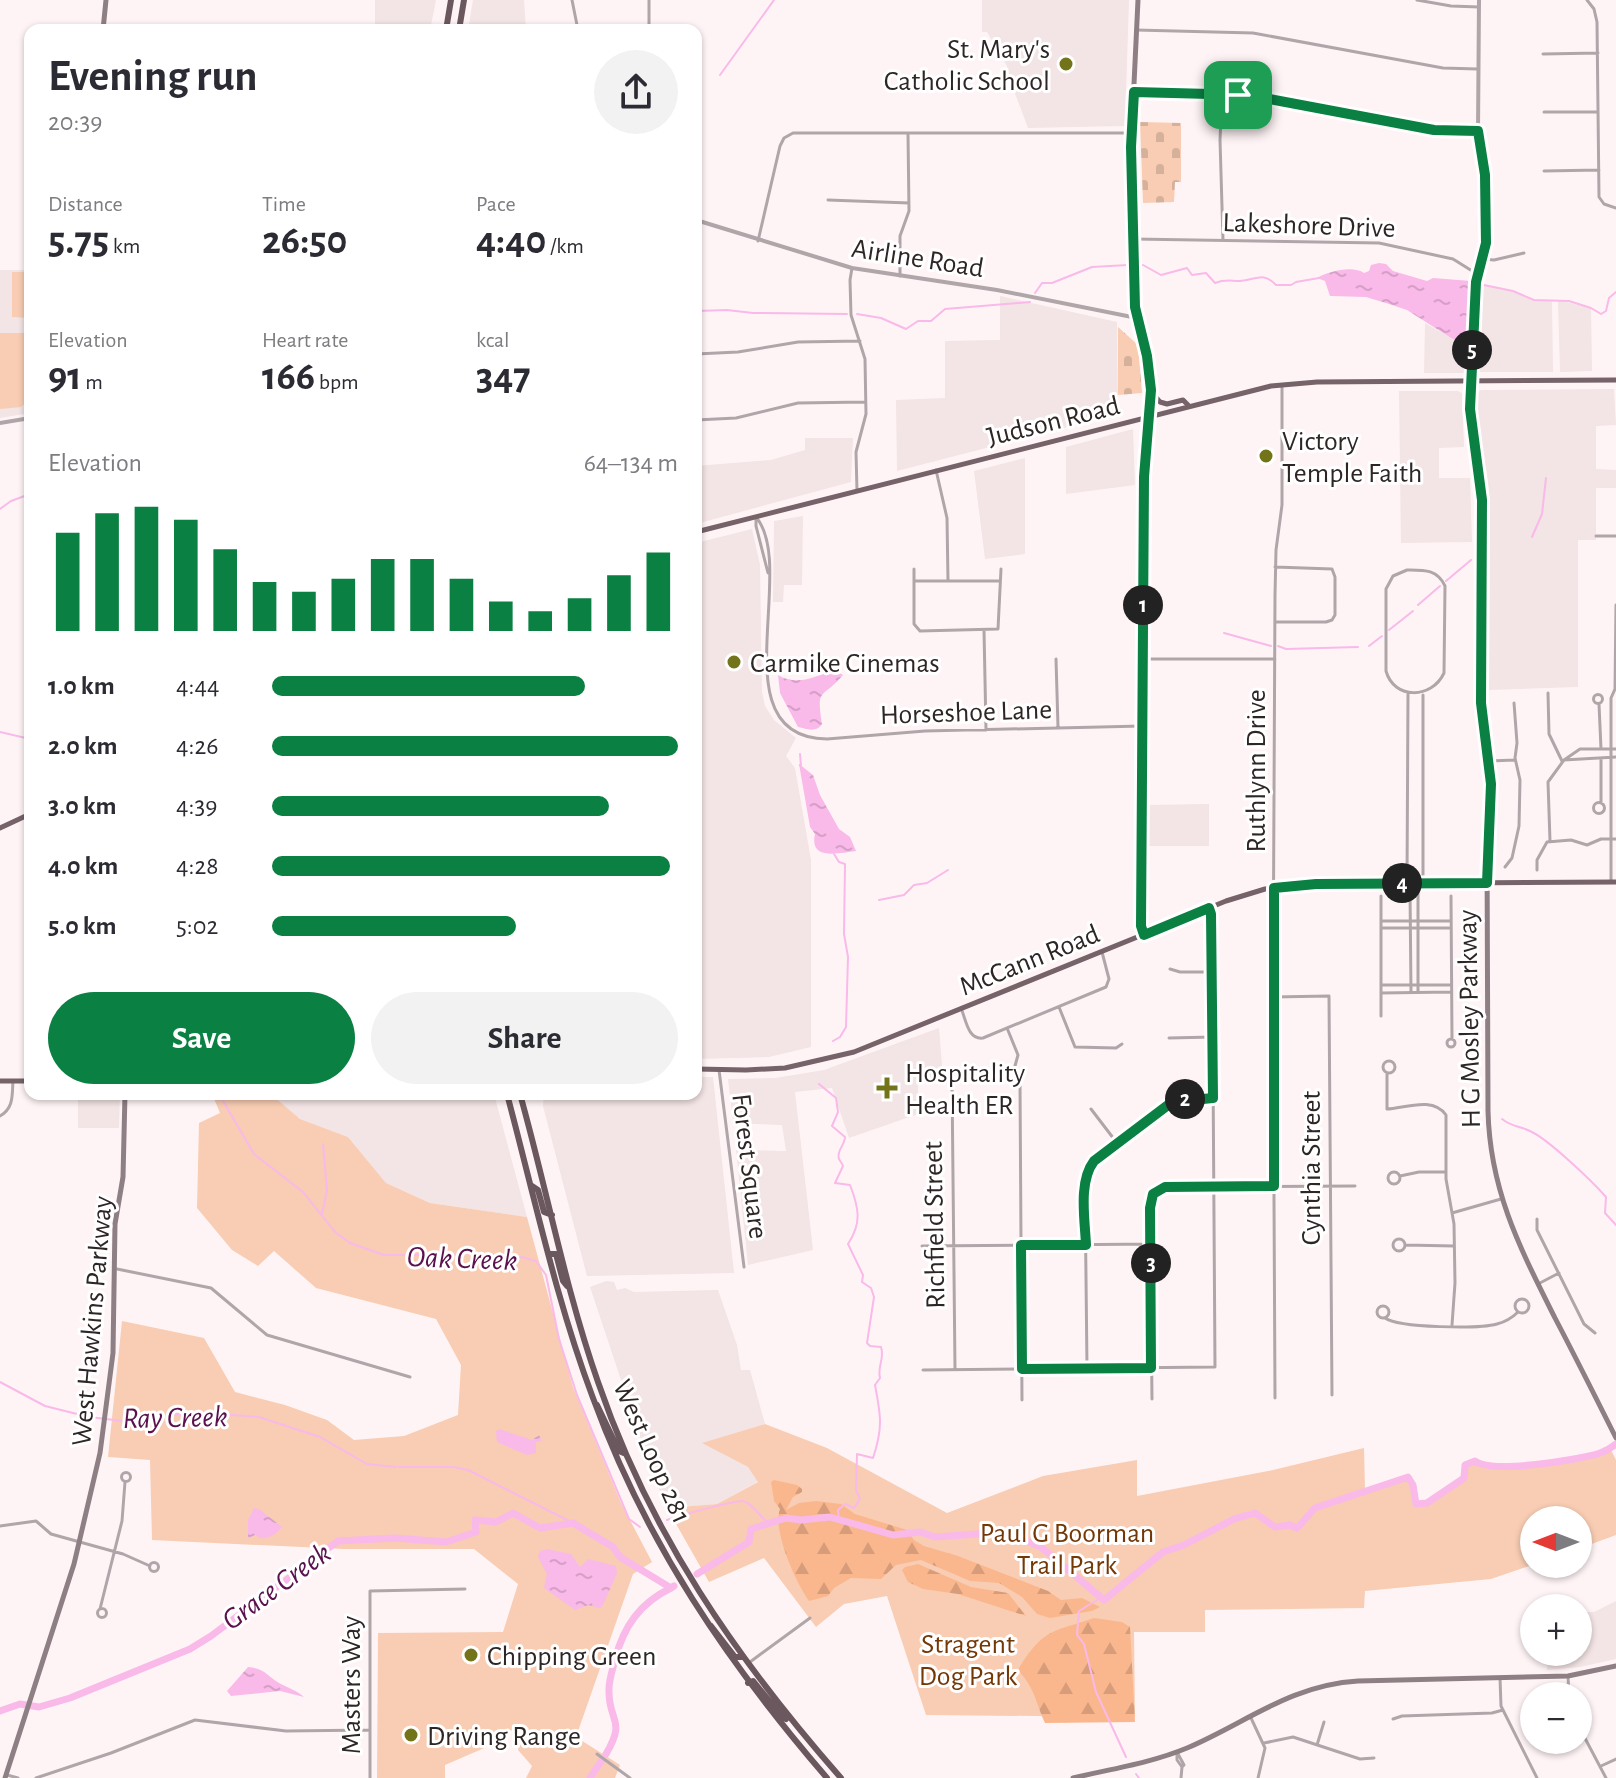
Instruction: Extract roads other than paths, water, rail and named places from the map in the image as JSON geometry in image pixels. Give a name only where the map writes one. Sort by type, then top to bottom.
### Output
[{"type":"highway","points":[[448,24],[451,0]]},
{"type":"highway","points":[[460,24],[464,0]]},
{"type":"highway","name":"West Loop 281","points":[[508,1100],[593,1398],[640,1508],[705,1622],[748,1683],[827,1778]]},
{"type":"highway","name":"West Loop 281","points":[[522,1100],[569,1288],[598,1384],[626,1454],[677,1556],[741,1657],[841,1778]]},
{"type":"highway","points":[[532,1186],[538,1190],[544,1213],[552,1215]]},
{"type":"highway","points":[[550,1254],[556,1254],[563,1281],[569,1288]]},
{"type":"highway","points":[[593,1398],[603,1411],[619,1451],[626,1454]]},
{"type":"highway","points":[[705,1622],[716,1630],[735,1657],[741,1657]]},
{"type":"highway","points":[[748,1683],[753,1681],[780,1714],[793,1723]]},
{"type":"main road","points":[[104,24],[106,0]]},
{"type":"main road","points":[[1138,0],[1132,133],[1134,239],[1137,318],[1146,351],[1150,384],[1144,477],[1141,922],[1144,935]]},
{"type":"main road","name":"Judson Road","points":[[702,530],[1282,385],[1616,380]]},
{"type":"main road","name":"H G Mosley Parkway","points":[[1470,381],[1471,422],[1482,500],[1481,703],[1491,789],[1487,883],[1488,1120],[1492,1161],[1512,1232],[1616,1438]]},
{"type":"main road","points":[[1150,384],[1160,402],[1167,404],[1183,400],[1189,406]]},
{"type":"main road","points":[[0,828],[24,817]]},
{"type":"main road","name":"McCann Road","points":[[702,1069],[769,1069],[823,1061],[871,1046],[1209,908],[1274,888],[1316,884],[1614,882]]},
{"type":"main road","points":[[0,1081],[24,1081]]},
{"type":"main road","name":"West Hawkins Parkway","points":[[5,1777],[81,1541],[104,1431],[114,1336],[115,1219],[123,1177],[125,1100]]},
{"type":"main road","points":[[1073,1778],[1177,1752],[1300,1691],[1336,1683],[1568,1676],[1616,1666]]},
{"type":"street","points":[[572,0],[577,24]]},
{"type":"street","points":[[649,0],[649,24]]},
{"type":"street","points":[[1417,0],[1479,7]]},
{"type":"street","points":[[1470,381],[1477,274],[1483,259],[1485,185],[1478,131],[1479,0]]},
{"type":"street","points":[[1587,0],[1596,15],[1599,197],[1605,205],[1616,208]]},
{"type":"street","points":[[1136,30],[1248,33],[1443,68],[1479,69]]},
{"type":"street","points":[[1543,54],[1598,53]]},
{"type":"street","points":[[1134,92],[1253,96],[1434,130],[1478,131]]},
{"type":"street","points":[[1222,94],[1223,240]]},
{"type":"street","points":[[1544,112],[1598,112]]},
{"type":"street","points":[[758,241],[780,146],[788,135],[798,132],[1132,133]]},
{"type":"street","points":[[900,276],[900,234],[908,218],[909,203],[908,133]]},
{"type":"street","points":[[1544,171],[1599,170]]},
{"type":"street","points":[[828,200],[909,203]]},
{"type":"street","name":"Airline Road","points":[[702,222],[852,268],[997,290],[1137,318]]},
{"type":"street","name":"Lakeshore Drive","points":[[1134,239],[1352,241],[1395,245],[1453,259],[1477,274]]},
{"type":"street","points":[[1483,259],[1494,260],[1524,253]]},
{"type":"street","points":[[852,268],[850,311],[864,356],[865,423],[856,452],[857,491]]},
{"type":"street","points":[[702,354],[741,352],[798,342],[860,341]]},
{"type":"street","name":"Ruthlynn Drive","points":[[1275,1398],[1275,567],[1282,505],[1282,385]]},
{"type":"street","points":[[702,420],[739,418],[798,403],[865,402]]},
{"type":"street","points":[[0,423],[24,419]]},
{"type":"street","points":[[936,470],[948,526],[948,581]]},
{"type":"street","name":"Horseshoe Lane","points":[[756,517],[762,524],[770,567],[769,693],[776,712],[793,729],[821,739],[902,732],[1142,726]]},
{"type":"street","points":[[1596,536],[1616,536]]},
{"type":"street","points":[[1275,567],[1327,567],[1333,570],[1335,615],[1324,623],[1275,622]]},
{"type":"street","points":[[914,569],[914,624],[918,630],[984,630],[1000,627],[1001,569]]},
{"type":"street","points":[[1423,570],[1438,576],[1444,584],[1444,673],[1440,681],[1423,693],[1408,693],[1391,681],[1386,673],[1386,589],[1397,573],[1423,570]]},
{"type":"street","points":[[914,581],[1000,581]]},
{"type":"street","points":[[1614,882],[1611,698],[1616,691],[1616,605]]},
{"type":"street","points":[[984,630],[986,730]]},
{"type":"street","points":[[1056,659],[1058,728]]},
{"type":"street","points":[[1143,659],[1275,659]]},
{"type":"street","points":[[1408,693],[1411,992]]},
{"type":"street","points":[[1423,693],[1423,883]]},
{"type":"street","points":[[1548,693],[1549,734],[1563,761]]},
{"type":"street","points":[[1505,867],[1512,858],[1519,831],[1520,780],[1515,760],[1514,703]]},
{"type":"street","points":[[1599,704],[1601,749]]},
{"type":"street","points":[[1550,841],[1548,782],[1563,761],[1580,749],[1613,749]]},
{"type":"street","points":[[1563,761],[1613,757]]},
{"type":"street","points":[[1601,758],[1601,803]]},
{"type":"street","points":[[1489,761],[1515,760]]},
{"type":"street","points":[[1537,870],[1543,845],[1550,841],[1571,840],[1588,845],[1600,839],[1614,839]]},
{"type":"street","points":[[1410,883],[1418,892],[1418,992]]},
{"type":"street","points":[[1381,896],[1381,1016]]},
{"type":"street","points":[[1451,896],[1452,1039]]},
{"type":"street","points":[[1410,906],[1418,906]]},
{"type":"street","points":[[923,1370],[1215,1367],[1212,919],[1209,908]]},
{"type":"street","points":[[1381,921],[1451,921]]},
{"type":"street","points":[[1381,928],[1451,928]]},
{"type":"street","points":[[961,1008],[974,1038],[983,1038],[1108,986],[1102,952]]},
{"type":"street","points":[[1170,969],[1212,972]]},
{"type":"street","points":[[1381,985],[1451,985]]},
{"type":"street","points":[[1381,993],[1451,992]]},
{"type":"street","name":"Cynthia Street","points":[[1273,997],[1329,996],[1332,1395]]},
{"type":"street","points":[[1059,1007],[1075,1047],[1116,1048],[1122,1044]]},
{"type":"street","points":[[1007,1028],[1018,1055],[1015,1066]]},
{"type":"street","points":[[1169,1038],[1213,1037]]},
{"type":"street","name":"Forest Square","points":[[719,1070],[744,1267]]},
{"type":"street","points":[[1387,1073],[1387,1109],[1417,1105],[1436,1106],[1444,1111],[1446,1172],[1454,1246],[1452,1325]]},
{"type":"street","points":[[0,1116],[11,1107],[13,1081]]},
{"type":"street","name":"Richfield Street","points":[[952,1081],[955,1369]]},
{"type":"street","points":[[1020,1083],[1022,1400]]},
{"type":"street","points":[[1087,1369],[1085,1188],[1088,1169],[1098,1157],[1172,1102],[1213,1098]]},
{"type":"street","points":[[1091,1109],[1117,1143]]},
{"type":"street","points":[[1400,1176],[1446,1172]]},
{"type":"street","points":[[1152,1399],[1150,1204],[1155,1191],[1165,1187],[1355,1186]]},
{"type":"street","points":[[1452,1213],[1501,1199]]},
{"type":"street","points":[[1537,1219],[1537,1230],[1584,1324],[1595,1333]]},
{"type":"street","points":[[922,1246],[1151,1244]]},
{"type":"street","points":[[1405,1245],[1454,1246]]},
{"type":"street","points":[[115,1268],[209,1287],[255,1328],[271,1338],[410,1377]]},
{"type":"street","points":[[1538,1284],[1559,1273]]},
{"type":"street","points":[[1385,1318],[1405,1324],[1493,1325],[1518,1312]]},
{"type":"street","points":[[100,1609],[124,1514],[125,1482]]},
{"type":"street","points":[[0,1526],[34,1520],[51,1534],[114,1551],[150,1566]]},
{"type":"street","name":"Masters Way","points":[[370,1778],[370,1591],[465,1589]]},
{"type":"street","points":[[747,1664],[810,1618]]},
{"type":"street","points":[[1568,1676],[1568,1682]]},
{"type":"street","points":[[1500,1678],[1503,1710],[1537,1778]]},
{"type":"street","points":[[1393,1719],[1503,1710]]},
{"type":"street","points":[[1249,1716],[1264,1743],[1265,1755],[1258,1778]]},
{"type":"street","points":[[36,1778],[106,1756],[195,1720],[282,1730],[370,1730]]},
{"type":"street","points":[[1317,1745],[1324,1722]]},
{"type":"street","points":[[1264,1743],[1290,1737],[1360,1759],[1374,1758]]},
{"type":"street","points":[[1592,1750],[1606,1778]]},
{"type":"street","points":[[1177,1752],[1177,1760],[1182,1767],[1181,1778]]},
{"type":"street","points":[[597,1754],[630,1778]]},
{"type":"street","points":[[1601,1766],[1616,1759]]},
{"type":"street","points":[[5,1777],[18,1778]]},
{"type":"water","points":[[1386,264],[1393,271],[1427,281],[1433,278],[1471,281],[1466,332],[1458,341],[1407,310],[1366,297],[1330,296],[1325,281],[1317,278],[1341,270],[1354,269],[1364,273],[1369,271],[1371,265]]},
{"type":"water","points":[[834,669],[843,675],[820,698],[822,724],[814,729],[798,727],[780,693],[778,675],[798,680]]},
{"type":"water","points":[[799,764],[813,775],[839,829],[850,837],[856,851],[834,854],[816,848]]},
{"type":"water","points":[[499,1429],[532,1440],[539,1435],[542,1441],[536,1442],[536,1453],[527,1455],[497,1442],[496,1431]]},
{"type":"water","points":[[254,1508],[282,1527],[269,1537],[259,1538],[256,1535],[248,1538],[248,1520]]},
{"type":"water","points":[[547,1549],[571,1554],[580,1567],[588,1559],[616,1566],[617,1573],[600,1608],[588,1605],[575,1610],[544,1588],[547,1574],[538,1557],[540,1551]]},
{"type":"water","points":[[248,1667],[262,1671],[304,1697],[280,1691],[231,1696],[227,1691]]},
{"type":"waterway","points":[[720,75],[774,0]]},
{"type":"waterway","points":[[1035,293],[1042,283],[1052,283],[1092,267],[1128,265]]},
{"type":"waterway","points":[[1143,265],[1161,275],[1187,268],[1192,275],[1206,273],[1215,283],[1263,277],[1276,285],[1291,285],[1319,278]]},
{"type":"waterway","points":[[1479,284],[1513,291],[1534,300],[1569,301],[1601,314],[1606,311],[1609,298],[1616,292]]},
{"type":"waterway","points":[[857,314],[881,318],[906,329],[918,321],[931,321],[945,309],[1030,302]]},
{"type":"waterway","points":[[702,311],[847,314]]},
{"type":"waterway","points":[[1532,537],[1542,514],[1546,478]]},
{"type":"waterway","points":[[0,509],[24,496]]},
{"type":"waterway","points":[[1446,581],[1471,560]]},
{"type":"waterway","points":[[1418,605],[1440,586]]},
{"type":"waterway","points":[[1389,630],[1413,611]]},
{"type":"waterway","points":[[1224,633],[1271,646]]},
{"type":"waterway","points":[[1369,646],[1382,636]]},
{"type":"waterway","points":[[1278,646],[1286,649],[1358,647]]},
{"type":"waterway","name":"Oak Creek","points":[[0,732],[24,738]]},
{"type":"waterway","points":[[800,754],[801,766]]},
{"type":"waterway","points":[[833,1041],[840,1037],[846,1027],[848,957],[844,934],[845,864],[839,862],[834,854]]},
{"type":"waterway","points":[[879,900],[904,895],[914,885],[927,883],[948,870]]},
{"type":"waterway","points":[[819,1084],[836,1098],[838,1112],[832,1126],[845,1137],[838,1156],[843,1166],[835,1183],[850,1185],[855,1201],[857,1222],[848,1244],[863,1275],[862,1282],[871,1288],[874,1297],[867,1343],[881,1347],[882,1351],[880,1378],[875,1385],[880,1422],[876,1448],[873,1458],[857,1454],[856,1490],[860,1499],[854,1508],[845,1504],[838,1510],[839,1520]]},
{"type":"waterway","name":"Oak Creek","points":[[222,1100],[254,1154],[303,1192],[335,1232],[350,1243],[384,1255],[443,1258],[463,1253],[498,1255],[509,1259],[522,1257],[536,1261],[546,1275],[559,1339],[577,1395],[629,1519],[640,1527]]},
{"type":"waterway","points":[[1502,1119],[1538,1135],[1581,1171],[1606,1197],[1605,1213],[1616,1225]]},
{"type":"waterway","points":[[322,1214],[327,1191],[323,1144]]},
{"type":"waterway","name":"Ray Creek","points":[[0,1382],[45,1406],[89,1417],[123,1421],[195,1412],[259,1417],[320,1437],[367,1464],[396,1467]]},
{"type":"waterway","name":"Grace Creek","points":[[697,1574],[749,1542],[751,1529],[786,1518],[830,1517],[893,1535],[920,1532],[935,1537],[1005,1532],[1041,1547],[1104,1600],[1163,1552],[1184,1545],[1234,1519],[1255,1513],[1275,1527],[1290,1525],[1297,1528],[1315,1508],[1408,1477],[1413,1485],[1416,1504],[1427,1503],[1464,1478],[1465,1465],[1475,1461],[1498,1466],[1555,1462],[1589,1456],[1616,1444]]},
{"type":"waterway","name":"Ray Creek","points":[[399,1467],[468,1470],[573,1523]]},
{"type":"waterway","name":"Oak Creek","points":[[667,1520],[743,1501],[768,1522]]},
{"type":"waterway","name":"Grace Creek","points":[[0,1711],[20,1704],[39,1707],[70,1698],[190,1649],[338,1541],[395,1538],[446,1542],[476,1532],[475,1520],[496,1522],[513,1513],[540,1528],[573,1523],[613,1547],[620,1557],[671,1588],[674,1586]]},
{"type":"waterway","points":[[606,1754],[616,1727],[609,1689],[619,1647],[628,1626],[642,1608],[671,1588]]},
{"type":"waterway","points":[[1100,1598],[1079,1611],[1077,1635],[1084,1644],[1096,1692],[1126,1757]]},
{"type":"waterway","points":[[590,1778],[602,1760]]},
{"type":"waterway","points":[[1136,1774],[1139,1778]]},
{"type":"place","name":"St. Mary's Catholic School","points":[[1066,64]]},
{"type":"place","name":"Victory Temple Faith","points":[[1266,456]]},
{"type":"place","name":"Carmike Cinemas","points":[[734,662]]},
{"type":"place","name":"Hospitality Health ER","points":[[887,1088]]},
{"type":"place","name":"Chipping Green","points":[[471,1655]]},
{"type":"place","name":"Driving Range","points":[[411,1735]]},
{"type":"park label","name":"Paul G Boorman Trail Park","points":[[1067,1548]]},
{"type":"park label","name":"Stragent Dog Park","points":[[968,1659]]}]
